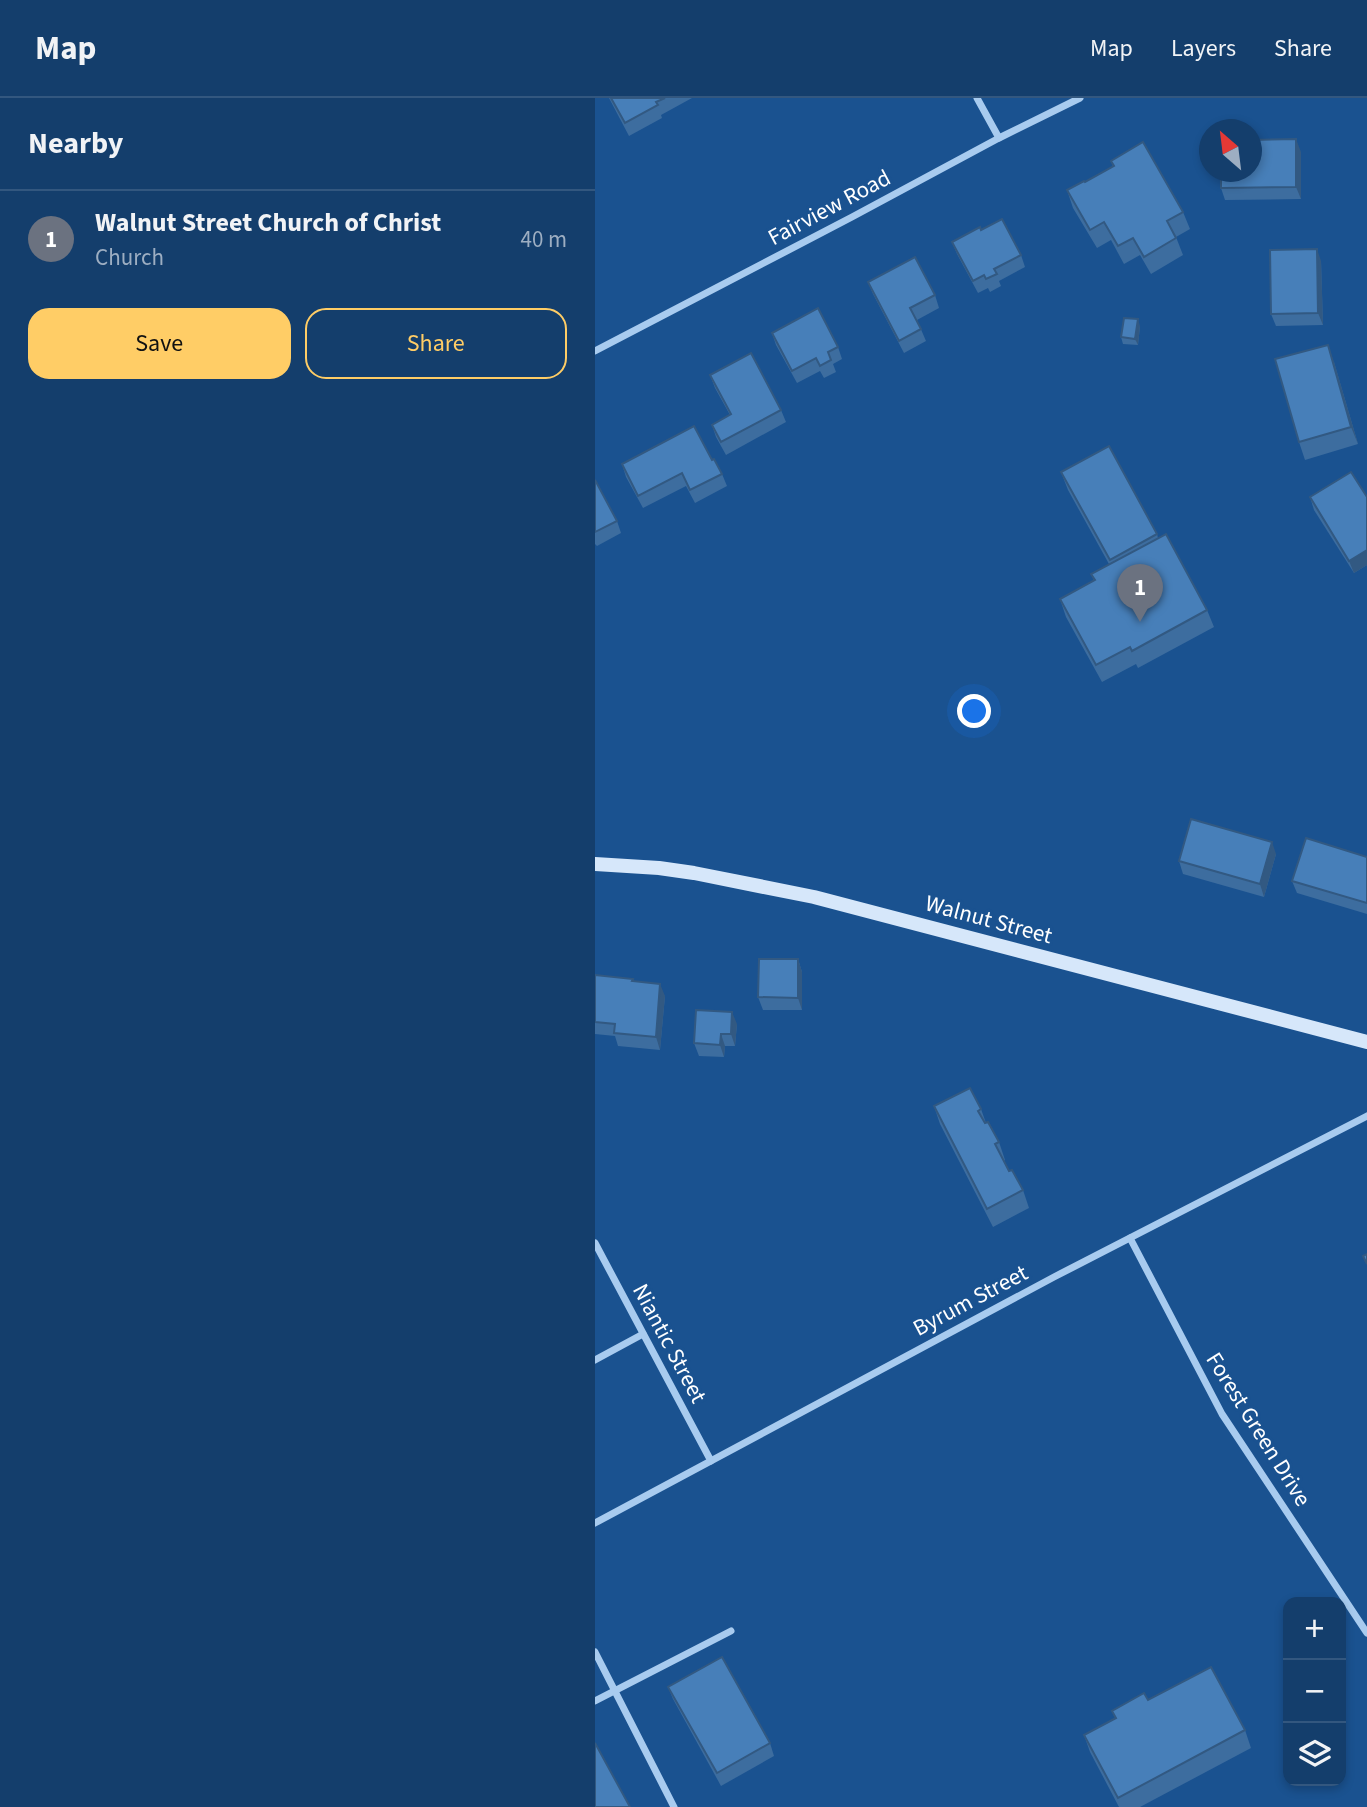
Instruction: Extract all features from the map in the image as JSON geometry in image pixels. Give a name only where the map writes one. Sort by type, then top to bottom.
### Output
[{"type":"main road","name":"Walnut Street","points":[[595,864],[683,871],[814,897],[1367,1042]]},
{"type":"street","points":[[977,98],[999,138]]},
{"type":"street","name":"Fairview Road","points":[[595,351],[1080,98]]},
{"type":"street","name":"Byrum Street","points":[[595,1523],[1051,1279],[1367,1116]]},
{"type":"street","name":"Forest Green Drive","points":[[1130,1238],[1222,1414],[1367,1633]]},
{"type":"street","name":"Niantic Street","points":[[595,1243],[711,1461]]},
{"type":"street","points":[[595,1360],[643,1334]]},
{"type":"street","points":[[595,1701],[731,1631]]},
{"type":"street","points":[[595,1653],[674,1807]]},
{"type":"building","points":[[611,98],[665,98],[656,102],[658,105],[625,123]]},
{"type":"building","points":[[1296,139],[1296,187],[1221,188],[1221,182],[1262,182],[1262,140]]},
{"type":"building","points":[[1143,142],[1183,212],[1167,221],[1176,238],[1144,257],[1133,238],[1118,246],[1104,222],[1090,230],[1067,190],[1114,166],[1111,161]]},
{"type":"building","points":[[1002,219],[1021,255],[994,269],[997,274],[986,279],[984,275],[973,281],[952,242]]},
{"type":"building","points":[[1317,249],[1318,313],[1271,314],[1270,250]]},
{"type":"building","points":[[915,257],[935,295],[910,308],[921,329],[899,341],[868,282]]},
{"type":"building","points":[[818,308],[838,347],[828,352],[831,360],[820,366],[816,358],[792,371],[772,333]]},
{"type":"building","points":[[1124,318],[1138,319],[1135,339],[1121,337]]},
{"type":"building","points":[[1328,345],[1351,427],[1299,442],[1275,359]]},
{"type":"building","points":[[751,353],[781,410],[721,442],[712,425],[731,414],[710,375]]},
{"type":"building","points":[[694,426],[722,474],[690,490],[682,473],[638,496],[622,464]]},
{"type":"building","points":[[1109,446],[1157,534],[1110,560],[1061,472]]},
{"type":"building","points":[[1351,472],[1367,497],[1367,550],[1349,561],[1310,497]]},
{"type":"building","points":[[595,480],[617,521],[595,532]]},
{"type":"building","points":[[1166,534],[1207,610],[1132,651],[1130,647],[1096,665],[1060,599],[1095,580],[1091,574]]},
{"type":"building","points":[[1191,819],[1272,842],[1260,884],[1179,861]]},
{"type":"building","points":[[1306,838],[1367,857],[1367,903],[1292,881]]},
{"type":"building","points":[[759,959],[798,959],[798,998],[758,997]]},
{"type":"building","points":[[595,975],[660,984],[656,1037],[614,1033],[615,1024],[595,1022]]},
{"type":"building","points":[[696,1010],[732,1012],[731,1034],[721,1034],[720,1045],[694,1043]]},
{"type":"building","points":[[970,1088],[981,1109],[978,1111],[985,1123],[988,1122],[999,1142],[995,1144],[1009,1171],[1012,1170],[1023,1190],[987,1209],[934,1106]]},
{"type":"building","points":[[722,1657],[770,1743],[717,1773],[668,1687]]},
{"type":"building","points":[[1211,1667],[1245,1730],[1118,1798],[1084,1735],[1116,1718],[1112,1711],[1144,1693],[1148,1700]]},
{"type":"building","points":[[595,1743],[630,1807],[595,1807]]},
{"type":"place","name":"Walnut Street Church of Christ","points":[[1140,622]]}]
